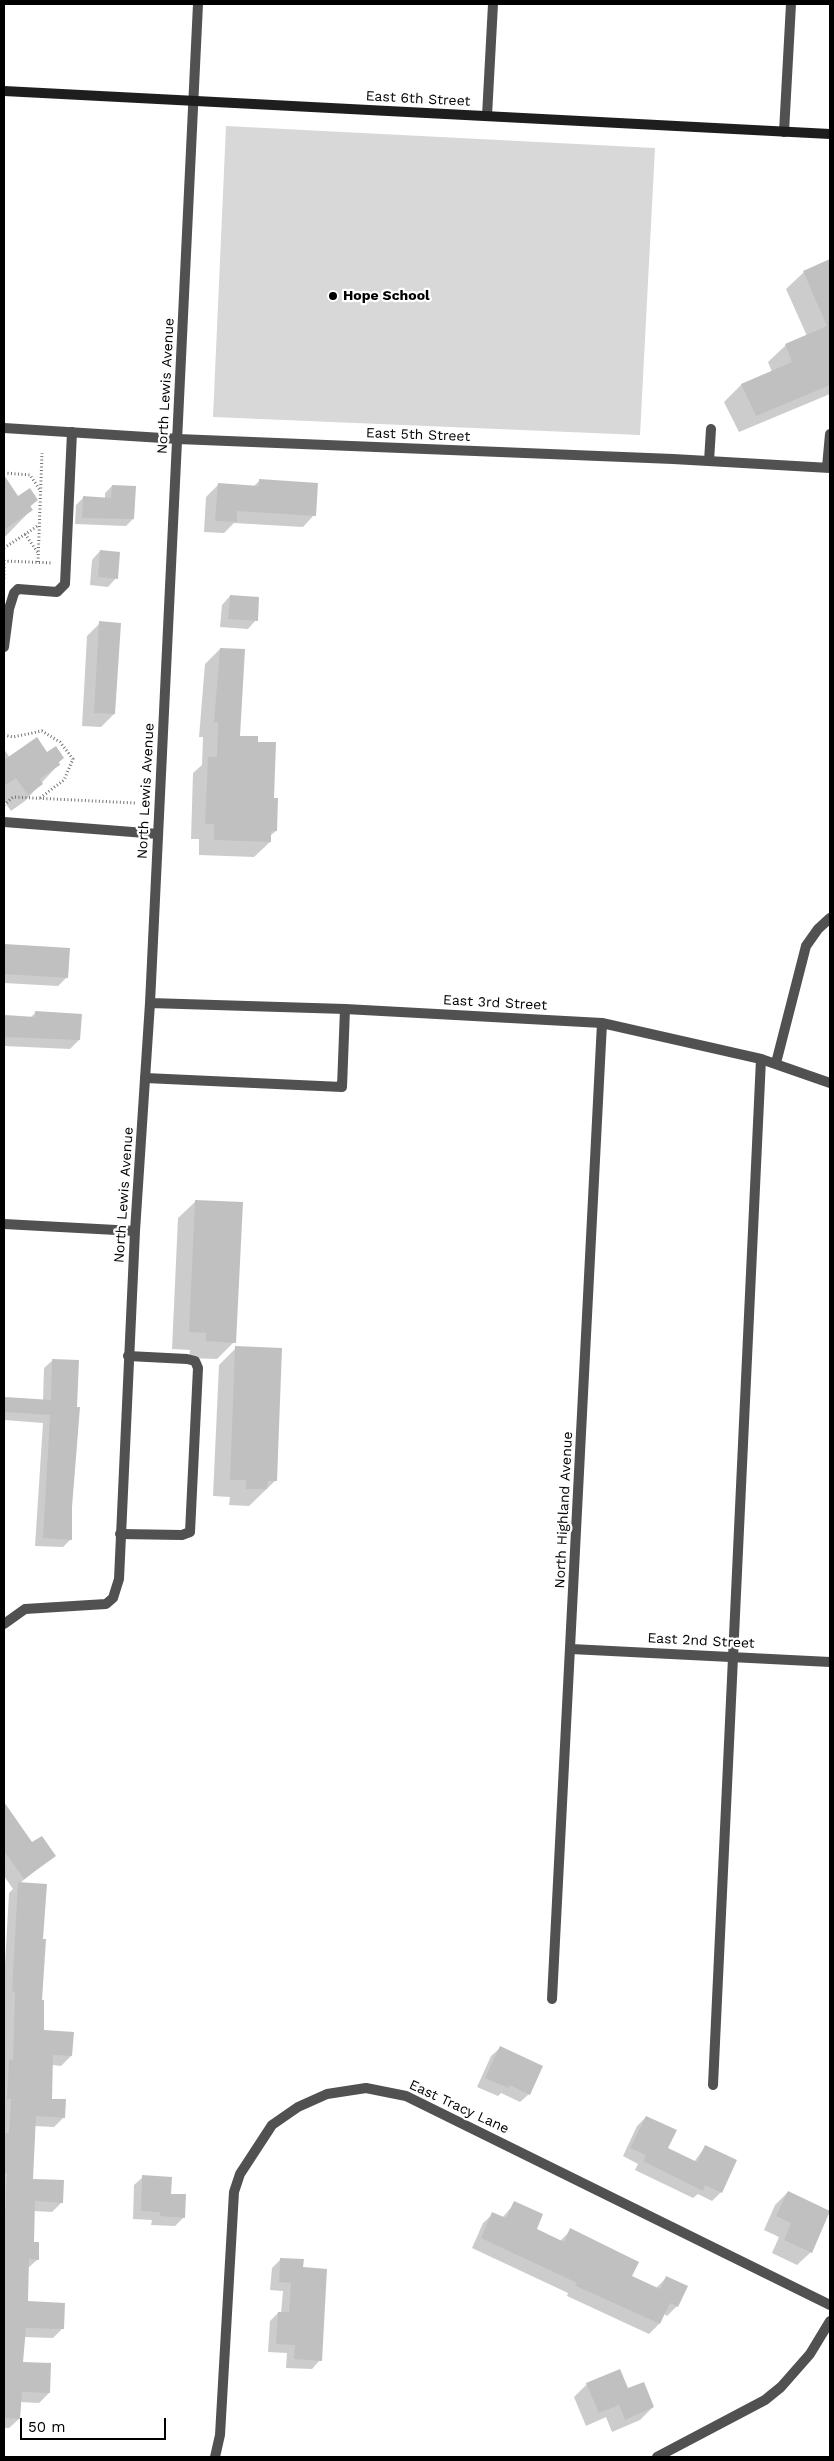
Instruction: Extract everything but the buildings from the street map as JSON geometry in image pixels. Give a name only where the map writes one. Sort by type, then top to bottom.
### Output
[{"type":"main road","name":"East 6th Street","points":[[4,91],[830,134]]},
{"type":"street","name":"North Lewis Avenue","points":[[4,1624],[25,1608],[106,1604],[113,1598],[118,1579],[128,1356],[150,1004],[198,4]]},
{"type":"street","points":[[487,116],[493,4]]},
{"type":"street","points":[[784,132],[791,4]]},
{"type":"street","name":"East 5th Street","points":[[4,428],[178,439],[709,461],[829,468]]},
{"type":"street","points":[[709,461],[712,429]]},
{"type":"street","points":[[4,646],[9,608],[14,593],[18,590],[57,592],[65,584],[72,432]]},
{"type":"street","points":[[829,468],[830,434]]},
{"type":"street","points":[[4,822],[158,834]]},
{"type":"street","points":[[776,1063],[806,946],[818,929],[830,918]]},
{"type":"street","name":"East 3rd Street","points":[[150,1004],[346,1009],[602,1023],[761,1059],[830,1083]]},
{"type":"street","points":[[145,1078],[342,1088],[346,1009]]},
{"type":"street","name":"North Highland Avenue","points":[[552,1999],[602,1023]]},
{"type":"street","points":[[713,2085],[761,1059]]},
{"type":"street","points":[[4,1224],[135,1231]]},
{"type":"street","points":[[120,1534],[182,1535],[190,1532],[198,1377],[198,1368],[195,1362],[187,1359],[128,1356]]},
{"type":"street","name":"East 2nd Street","points":[[571,1648],[830,1662]]},
{"type":"street","name":"East Tracy Lane","points":[[215,2457],[220,2435],[234,2192],[248,2159],[272,2125],[298,2107],[327,2094],[366,2088],[406,2096],[830,2305]]},
{"type":"street","points":[[657,2457],[765,2400],[781,2387],[810,2354],[830,2321]]},
{"type":"path","points":[[38,562],[42,453]]},
{"type":"path","points":[[4,473],[30,475],[40,491]]},
{"type":"path","points":[[4,548],[39,525]]},
{"type":"path","points":[[25,534],[38,553]]},
{"type":"path","points":[[4,584],[4,561],[66,564]]},
{"type":"path","points":[[4,735],[13,737],[42,731],[60,742],[73,759],[64,780],[40,798]]},
{"type":"path","points":[[4,805],[13,797],[135,803]]},
{"type":"shaded area","points":[[226,126],[655,148],[640,435],[213,417]]},
{"type":"place","name":"Hope School","points":[[333,296]]}]
